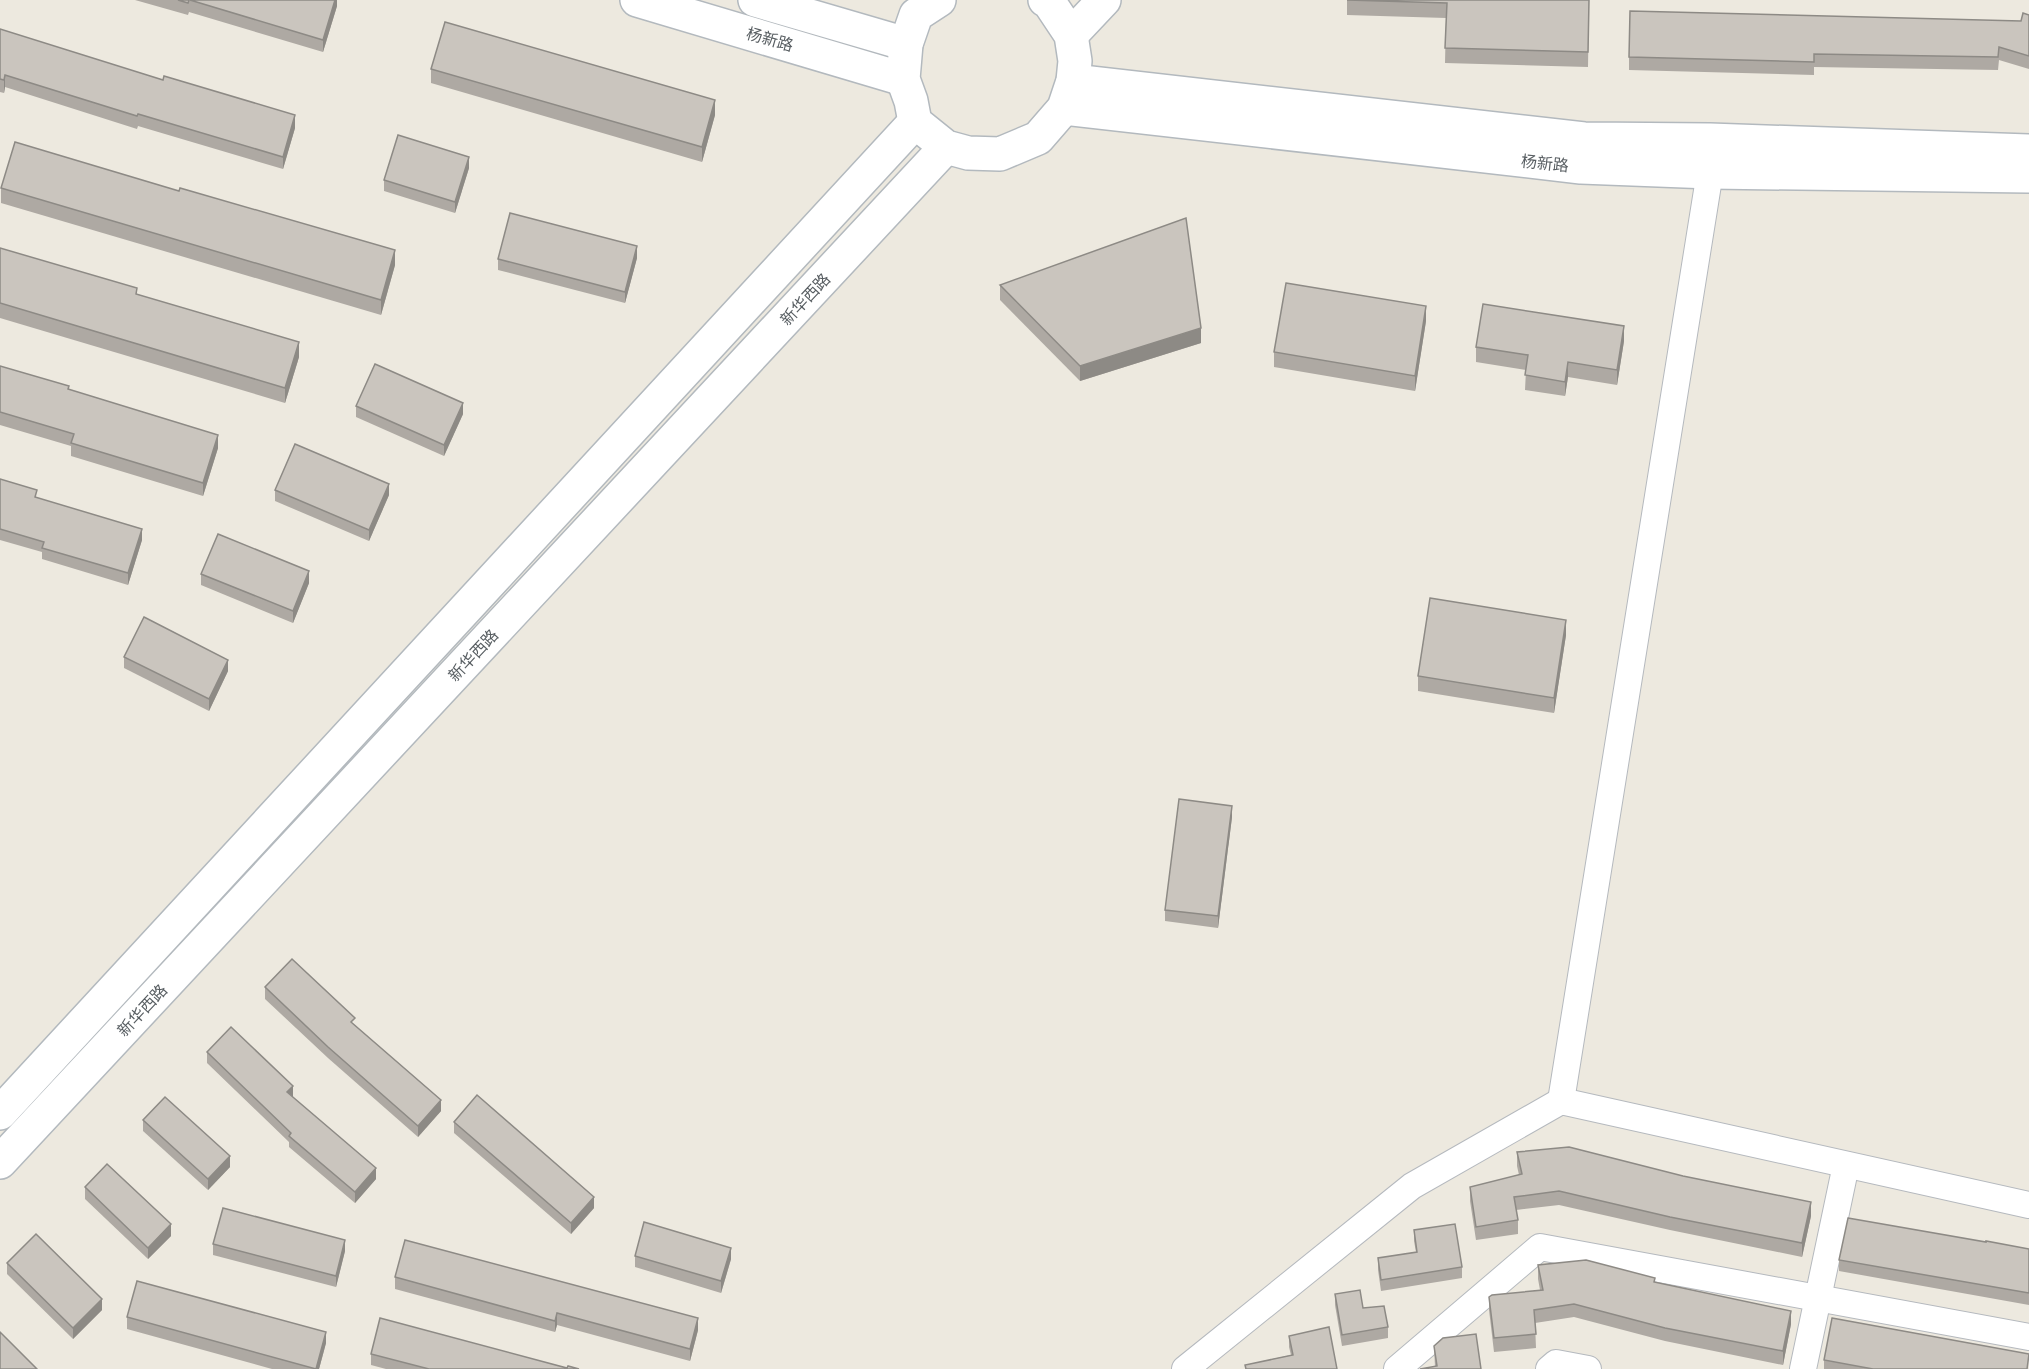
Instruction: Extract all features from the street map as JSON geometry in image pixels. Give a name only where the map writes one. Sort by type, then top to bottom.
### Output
[{"type":"main road","name":"杨新路","points":[[637,0],[903,79]]},
{"type":"main road","name":"杨新路","points":[[755,0],[906,45]]},
{"type":"main road","points":[[939,0],[916,15],[906,45],[903,79],[915,122],[946,147],[968,153],[1000,154],[1038,138],[1069,95],[1075,61],[1071,35],[1049,2],[1045,0]]},
{"type":"main road","points":[[1071,35],[1104,0]]},
{"type":"main road","name":"杨新路","points":[[1069,95],[1584,138],[1710,156],[2029,176]]},
{"type":"main road","name":"新华西路","points":[[0,1113],[915,122]]},
{"type":"main road","name":"新华西路","points":[[0,1162],[946,147]]},
{"type":"main road","name":"杨新路","points":[[1710,156],[2029,152]]},
{"type":"street","points":[[1561,1101],[1710,156]]},
{"type":"street","points":[[1185,1369],[1412,1186],[1561,1101],[2029,1205]]},
{"type":"street","points":[[1803,1369],[1846,1165]]},
{"type":"street","points":[[1397,1369],[1540,1247],[2029,1336]]},
{"type":"street","points":[[1549,1369],[1556,1363],[1588,1369]]},
{"type":"building","points":[[190,0],[335,0],[323,40]]},
{"type":"building","points":[[1347,0],[1589,0],[1588,52],[1445,48],[1447,3]]},
{"type":"building","points":[[1630,11],[2021,21],[2023,13],[2029,15],[2029,56],[1999,47],[1998,57],[1814,54],[1814,62],[1629,57]]},
{"type":"building","points":[[445,22],[715,100],[702,147],[431,69]]},
{"type":"building","points":[[0,29],[163,80],[164,76],[295,115],[283,157],[138,114],[137,116],[5,75],[4,80],[0,79]]},
{"type":"building","points":[[398,135],[469,157],[455,202],[384,180]]},
{"type":"building","points":[[15,142],[179,191],[180,188],[395,250],[381,300],[1,188]]},
{"type":"building","points":[[510,213],[637,246],[625,292],[498,259]]},
{"type":"building","points":[[1186,218],[1201,328],[1080,366],[1000,285]]},
{"type":"building","points":[[0,248],[137,288],[136,294],[299,342],[285,388],[0,303]]},
{"type":"building","points":[[1286,283],[1426,306],[1415,376],[1274,352]]},
{"type":"building","points":[[1483,304],[1624,326],[1617,370],[1568,362],[1565,382],[1525,375],[1528,355],[1476,347]]},
{"type":"building","points":[[375,364],[463,403],[444,445],[356,406]]},
{"type":"building","points":[[0,366],[218,435],[203,483],[71,443],[74,434],[0,412]]},
{"type":"building","points":[[295,444],[389,484],[369,530],[275,490]]},
{"type":"building","points":[[0,479],[37,490],[35,497],[142,529],[128,573],[42,548],[44,542],[0,529]]},
{"type":"building","points":[[218,534],[309,571],[293,611],[201,574]]},
{"type":"building","points":[[1430,598],[1566,620],[1554,698],[1418,676]]},
{"type":"building","points":[[144,617],[228,660],[209,699],[124,657]]},
{"type":"building","points":[[1179,799],[1232,806],[1218,916],[1165,910]]},
{"type":"building","points":[[292,959],[355,1018],[351,1022],[441,1100],[418,1126],[328,1047],[265,987]]},
{"type":"building","points":[[231,1027],[293,1086],[287,1092],[376,1168],[355,1192],[289,1136],[291,1133],[207,1052]]},
{"type":"building","points":[[477,1095],[594,1197],[571,1223],[454,1122]]},
{"type":"building","points":[[165,1097],[230,1156],[208,1179],[143,1120]]},
{"type":"building","points":[[1569,1147],[1683,1176],[1811,1202],[1802,1243],[1670,1217],[1559,1191],[1514,1197],[1518,1220],[1476,1227],[1470,1187],[1522,1174],[1517,1152]]},
{"type":"building","points":[[107,1164],[171,1224],[148,1248],[85,1187]]},
{"type":"building","points":[[223,1208],[345,1240],[336,1276],[213,1244]]},
{"type":"building","points":[[1848,1218],[2029,1249],[2029,1293],[1839,1260]]},
{"type":"building","points":[[644,1222],[731,1248],[721,1281],[635,1256]]},
{"type":"building","points":[[1455,1224],[1462,1267],[1381,1280],[1378,1258],[1417,1252],[1414,1230]]},
{"type":"building","points":[[36,1234],[102,1299],[73,1328],[7,1263]]},
{"type":"building","points":[[405,1240],[698,1318],[690,1349],[557,1313],[555,1321],[395,1277]]},
{"type":"building","points":[[1586,1260],[1655,1278],[1654,1282],[1791,1311],[1783,1351],[1665,1328],[1574,1304],[1534,1310],[1536,1334],[1494,1338],[1489,1297],[1543,1290],[1538,1265]]},
{"type":"building","points":[[137,1281],[326,1332],[316,1369],[127,1317]]},
{"type":"building","points":[[1360,1290],[1363,1308],[1384,1306],[1388,1327],[1342,1335],[1335,1294]]},
{"type":"building","points":[[380,1318],[567,1368],[568,1366],[579,1369],[429,1369],[371,1354]]},
{"type":"building","points":[[1832,1318],[2029,1354],[2027,1369],[1873,1369],[1824,1360]]},
{"type":"building","points":[[1329,1327],[1337,1369],[1246,1369],[1245,1365],[1293,1355],[1289,1336]]},
{"type":"building","points":[[0,1332],[37,1369],[0,1369]]},
{"type":"building","points":[[1476,1334],[1481,1369],[1420,1369],[1437,1366],[1434,1346],[1443,1338]]}]
